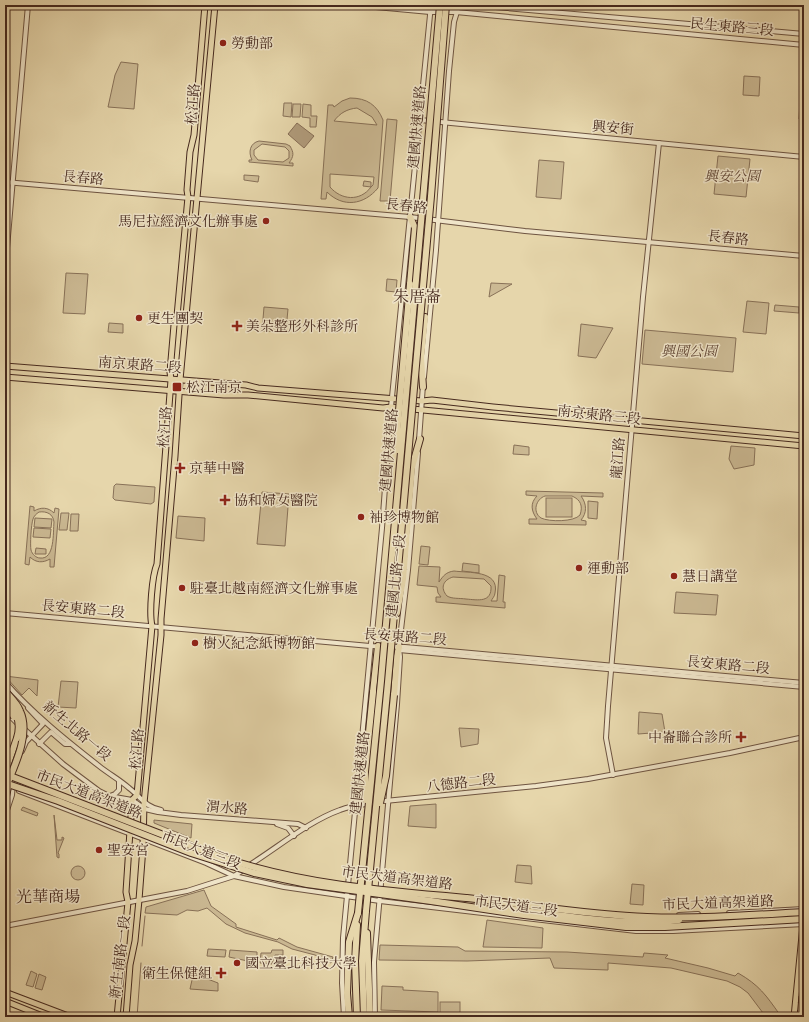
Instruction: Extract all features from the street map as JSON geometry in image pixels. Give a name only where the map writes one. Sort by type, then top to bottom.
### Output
[{"type":"highway","name":"建國快速道路","points":[[357,1017],[355,961],[358,913],[381,681],[440,5]]},
{"type":"highway","name":"建國快速道路","points":[[364,1017],[362,961],[366,911],[431,196],[446,5]]},
{"type":"highway","points":[[423,387],[421,358],[432,218],[431,196]]},
{"type":"highway","points":[[399,469],[397,433],[415,228],[410,217]]},
{"type":"highway","points":[[392,636],[403,579],[412,467],[420,439]]},
{"type":"highway","points":[[366,829],[365,772],[378,646]]},
{"type":"highway","points":[[374,830],[386,776],[396,656],[399,649]]},
{"type":"highway","points":[[5,685],[20,703],[27,720],[26,737],[5,789]]},
{"type":"highway","points":[[5,691],[18,707],[23,717],[24,730],[18,755]]},
{"type":"highway","points":[[5,698],[13,708],[18,720],[19,728],[5,773]]},
{"type":"highway","points":[[5,704],[15,720],[17,727],[17,738]]},
{"type":"highway","points":[[5,800],[13,769]]},
{"type":"highway","name":"市民大道高架道路","points":[[5,773],[243,865],[296,877],[419,894],[506,902],[614,915],[649,917],[714,916],[804,912]]},
{"type":"highway","points":[[5,778],[13,779],[130,823],[244,869],[285,879],[381,890],[503,908],[594,919],[656,923],[714,924]]},
{"type":"highway","name":"市民大道高架道路","points":[[5,784],[58,801],[191,853],[285,881],[591,924],[649,928],[714,924],[804,922]]},
{"type":"highway","points":[[429,893],[439,899]]},
{"type":"highway","points":[[366,911],[370,1017]]},
{"type":"highway","points":[[349,1017],[347,993],[349,942],[358,913]]},
{"type":"highway","points":[[656,923],[714,916]]},
{"type":"main road","name":"松江路","points":[[137,795],[152,626],[150,618],[155,568],[157,564],[174,325],[177,316],[188,197],[187,190],[190,152],[194,135],[205,5]]},
{"type":"main road","name":"松江路","points":[[144,803],[160,648],[160,627],[173,460],[175,456],[179,392],[196,198],[215,5]]},
{"type":"main road","name":"南京東路二段","points":[[5,366],[392,398]]},
{"type":"main road","name":"南京東路二段","points":[[5,377],[383,408],[391,407]]},
{"type":"main road","name":"南京東路三段","points":[[392,398],[422,401],[432,400],[804,436]]},
{"type":"main road","name":"南京東路三段","points":[[391,407],[804,446]]},
{"type":"main road","points":[[128,902],[126,892],[130,823],[132,800],[137,795]]},
{"type":"main road","points":[[139,900],[145,809],[144,803]]},
{"type":"main road","name":"新生南路一段","points":[[126,1017],[130,965],[135,941],[139,900]]},
{"type":"main road","name":"新生南路一段","points":[[117,1017],[128,902]]},
{"type":"main road","points":[[794,1017],[804,912]]},
{"type":"main road","points":[[5,992],[72,1017]]},
{"type":"main road","points":[[5,1001],[45,1017]]},
{"type":"main road","points":[[803,1017],[804,1007]]},
{"type":"street","points":[[5,271],[28,5]]},
{"type":"street","name":"民生東路三段","points":[[354,5],[430,12],[456,12],[804,44]]},
{"type":"street","name":"建國北路一段","points":[[344,1017],[341,962],[346,897],[382,528],[391,407],[431,5]]},
{"type":"street","name":"建國北路一段","points":[[375,1017],[374,962],[397,704],[399,649],[420,439],[421,410],[445,123],[456,12],[459,5]]},
{"type":"street","name":"民生東路三段","points":[[472,5],[804,34]]},
{"type":"street","name":"興安街","points":[[420,120],[804,157]]},
{"type":"street","name":"龍江路","points":[[613,775],[606,738],[643,297],[659,143]]},
{"type":"street","name":"長春路","points":[[5,182],[410,217],[525,231],[804,256]]},
{"type":"street","name":"長安東路二段","points":[[5,613],[399,649],[804,683]]},
{"type":"street","name":"長安東路二段","points":[[612,667],[804,686]]},
{"type":"street","name":"新生北路一段","points":[[5,682],[70,744],[137,795],[144,803]]},
{"type":"street","points":[[5,816],[12,795],[13,779],[26,742],[30,736],[43,724],[32,714],[21,698]]},
{"type":"street","points":[[5,711],[39,744],[95,788],[109,796],[132,800],[145,809]]},
{"type":"street","points":[[5,768],[18,724]]},
{"type":"street","points":[[39,744],[51,732],[65,744],[70,744]]},
{"type":"street","name":"八德路二段","points":[[5,926],[187,891],[234,876],[315,822],[330,814],[356,806],[388,801],[536,786],[613,775],[730,753],[804,737]]},
{"type":"street","points":[[5,773],[13,779]]},
{"type":"street","points":[[109,796],[115,794],[119,790],[119,781]]},
{"type":"street","name":"市民大道三段","points":[[5,784],[206,863],[234,876],[284,887],[346,897],[581,926],[636,931],[764,926],[804,922]]},
{"type":"street","name":"渭水路","points":[[144,803],[152,808],[181,815]]},
{"type":"street","name":"渭水路","points":[[145,809],[181,815],[298,824],[306,828]]},
{"type":"street","name":"渭水路","points":[[271,822],[288,828],[294,836]]},
{"type":"street","name":"市民大道三段","points":[[143,828],[250,865],[347,886]]},
{"type":"street","name":"市民大道三段","points":[[381,890],[429,893],[636,915],[716,914],[804,909]]},
{"type":"street","points":[[764,911],[768,914],[768,922],[764,926]]},
{"type":"street","points":[[636,915],[641,920],[640,930],[636,931]]},
{"type":"street","points":[[645,931],[642,930],[643,920],[649,915]]},
{"type":"green space","points":[[121,62],[138,64],[134,109],[108,107],[115,75]]},
{"type":"green space","points":[[744,76],[760,77],[759,96],[743,95]]},
{"type":"green space","points":[[801,84],[804,85],[804,120],[799,119]]},
{"type":"green space","points":[[350,98],[356,98],[371,103],[378,110],[383,120],[378,188],[372,194],[360,201],[340,201],[327,192],[326,199],[321,199],[328,105],[333,105],[334,107],[342,101]],"holes":[[[357,108],[372,117],[377,125],[334,121],[344,112]],[[330,174],[374,177],[373,185],[367,192],[350,198],[340,195],[330,187]]]},
{"type":"green space","points":[[284,103],[292,103],[291,117],[283,116]]},
{"type":"green space","points":[[293,104],[301,104],[300,117],[292,117]]},
{"type":"green space","points":[[303,104],[311,105],[311,116],[317,116],[316,127],[310,127],[310,118],[302,117]]},
{"type":"green space","points":[[387,119],[397,120],[390,201],[380,201]]},
{"type":"green space","points":[[256,142],[286,144],[290,146],[293,154],[289,163],[293,163],[293,166],[249,162],[249,160],[252,160],[250,154],[251,148]],"holes":[[[262,144],[285,147],[289,151],[289,158],[283,162],[258,160],[254,155],[254,150]]]},
{"type":"green space","name":"興安公園","points":[[718,156],[750,159],[746,197],[714,194]]},
{"type":"green space","points":[[539,160],[564,162],[561,199],[536,197]]},
{"type":"green space","points":[[244,175],[259,176],[258,182],[244,180]]},
{"type":"green space","points":[[364,181],[371,182],[371,187],[363,186]]},
{"type":"green space","points":[[66,273],[88,274],[85,314],[63,313]]},
{"type":"green space","points":[[387,279],[397,280],[396,292],[386,291]]},
{"type":"green space","points":[[491,283],[512,284],[489,297]]},
{"type":"green space","points":[[747,301],[769,303],[766,334],[743,332]]},
{"type":"green space","points":[[775,305],[799,307],[799,313],[774,311]]},
{"type":"green space","points":[[264,307],[288,309],[286,330],[284,332],[262,331]]},
{"type":"green space","points":[[109,323],[123,324],[123,333],[108,332]]},
{"type":"green space","points":[[581,324],[613,328],[596,358],[578,356]]},
{"type":"green space","name":"興國公園","points":[[645,330],[736,338],[733,372],[642,364]]},
{"type":"green space","points":[[514,445],[529,447],[529,455],[513,454]]},
{"type":"green space","points":[[731,446],[755,448],[754,465],[734,469],[729,459]]},
{"type":"green space","points":[[116,484],[155,487],[154,502],[151,504],[115,500],[113,498],[114,486]]},
{"type":"green space","points":[[526,491],[603,493],[603,497],[581,496],[586,508],[581,520],[586,521],[586,525],[529,524],[529,519],[537,519],[533,513],[532,504],[537,496],[526,495]],"holes":[[[545,496],[572,496],[579,501],[581,506],[580,515],[577,517],[561,521],[541,518],[538,515],[536,509],[537,503]]]},
{"type":"green space","points":[[262,492],[289,494],[285,546],[257,544]]},
{"type":"green space","points":[[546,498],[572,498],[572,517],[546,517]]},
{"type":"green space","points":[[588,501],[598,502],[597,519],[588,518]]},
{"type":"green space","points":[[30,506],[34,507],[34,511],[44,508],[54,513],[55,508],[59,509],[54,567],[50,567],[50,559],[40,562],[30,557],[29,565],[25,564]],"holes":[[[39,512],[51,515],[53,519],[53,538],[51,550],[48,555],[39,558],[33,554],[31,540],[33,518]]]},
{"type":"green space","points":[[61,513],[69,513],[67,530],[59,530]]},
{"type":"green space","points":[[71,514],[79,514],[78,531],[70,531]]},
{"type":"green space","points":[[178,516],[205,518],[204,541],[176,538]]},
{"type":"green space","points":[[35,518],[52,519],[51,528],[34,527]]},
{"type":"green space","points":[[34,528],[51,529],[50,538],[33,537]]},
{"type":"green space","points":[[421,546],[430,547],[428,565],[419,564]]},
{"type":"green space","points":[[36,548],[46,549],[46,554],[35,554]]},
{"type":"green space","points":[[463,563],[479,565],[479,573],[462,571]]},
{"type":"green space","points":[[419,566],[440,567],[439,582],[449,572],[454,571],[482,574],[493,580],[495,593],[491,601],[497,601],[499,575],[505,576],[503,602],[505,602],[505,608],[436,602],[436,597],[441,597],[438,593],[437,587],[417,585]],"holes":[[[453,577],[484,579],[491,586],[491,591],[487,598],[479,600],[451,598],[447,596],[443,587],[445,582]]]},
{"type":"green space","points":[[676,592],[718,595],[716,615],[674,613]]},
{"type":"green space","points":[[5,676],[38,680],[37,696],[29,688],[22,695]]},
{"type":"green space","points":[[61,681],[78,682],[76,708],[58,707]]},
{"type":"green space","points":[[639,712],[662,714],[665,732],[638,734]]},
{"type":"green space","points":[[459,728],[479,729],[478,744],[461,747]]},
{"type":"green space","points":[[436,804],[436,828],[408,826],[410,806]]},
{"type":"green space","points":[[23,807],[38,813],[37,816],[21,810]]},
{"type":"green space","points":[[54,815],[57,840],[62,840],[62,837],[64,838],[58,853],[59,858],[57,857]]},
{"type":"green space","points":[[154,820],[192,824],[191,838],[154,823]]},
{"type":"green space","points":[[517,865],[531,866],[532,884],[515,882]]},
{"type":"green space","points":[[75,866],[81,866],[85,870],[85,876],[81,880],[75,880],[71,876],[71,870]]},
{"type":"green space","points":[[632,884],[644,885],[643,905],[630,904]]},
{"type":"green space","points":[[204,890],[211,906],[236,924],[236,927],[277,940],[279,938],[297,947],[333,957],[331,963],[315,955],[292,949],[278,942],[245,933],[226,924],[207,908],[198,911],[187,910],[177,915],[145,913],[146,907]]},
{"type":"green space","points":[[487,920],[543,928],[542,948],[483,947]]},
{"type":"green space","points":[[380,945],[458,947],[465,951],[567,952],[643,957],[644,953],[668,955],[665,958],[735,976],[738,973],[762,991],[780,1015],[786,1013],[786,1017],[766,1017],[748,993],[740,987],[727,981],[671,968],[608,963],[608,970],[554,968],[550,958],[467,961],[379,960]]},
{"type":"green space","points":[[208,949],[226,950],[225,957],[207,956]]},
{"type":"green space","points":[[230,950],[257,952],[257,963],[229,957]]},
{"type":"green space","points":[[272,950],[283,950],[283,955],[275,955],[272,964],[260,963],[261,953],[271,953]]},
{"type":"green space","points":[[31,971],[37,974],[33,987],[26,985]]},
{"type":"green space","points":[[39,974],[46,977],[42,990],[35,988]]},
{"type":"green space","points":[[205,978],[218,983],[218,991],[190,989],[192,980]]},
{"type":"green space","points":[[382,986],[403,987],[403,990],[438,992],[438,1012],[381,1010]]},
{"type":"green space","points":[[440,1002],[460,1002],[460,1017],[440,1017]]},
{"type":"shaded area","points":[[297,123],[314,136],[304,148],[288,134]]},
{"type":"waterway","points":[[142,946],[145,916]]},
{"type":"waterway","points":[[137,1017],[141,963]]},
{"type":"railway","points":[[797,1017],[804,943]]},
{"type":"place","name":"勞動部","points":[[223,43]]},
{"type":"place","name":"馬尼拉經濟文化辦事處","points":[[266,221]]},
{"type":"place","name":"更生團契","points":[[139,318]]},
{"type":"place","name":"美朵整形外科診所","points":[[237,326]]},
{"type":"place","name":"松江南京","points":[[177,387]]},
{"type":"place","name":"京華中醫","points":[[180,468]]},
{"type":"place","name":"協和婦女醫院","points":[[225,500]]},
{"type":"place","name":"袖珍博物館","points":[[361,517]]},
{"type":"place","name":"運動部","points":[[579,568]]},
{"type":"place","name":"慧日講堂","points":[[674,576]]},
{"type":"place","name":"駐臺北越南經濟文化辦事處","points":[[182,588]]},
{"type":"place","name":"樹火紀念紙博物館","points":[[195,643]]},
{"type":"place","name":"中崙聯合診所","points":[[741,737]]},
{"type":"place","name":"聖安宮","points":[[99,850]]},
{"type":"place","name":"國立臺北科技大學","points":[[237,963]]},
{"type":"place","name":"衛生保健組","points":[[221,973]]},
{"type":"district","name":"朱厝崙","points":[[417,297]]},
{"type":"district","name":"光華商場","points":[[48,897]]}]
